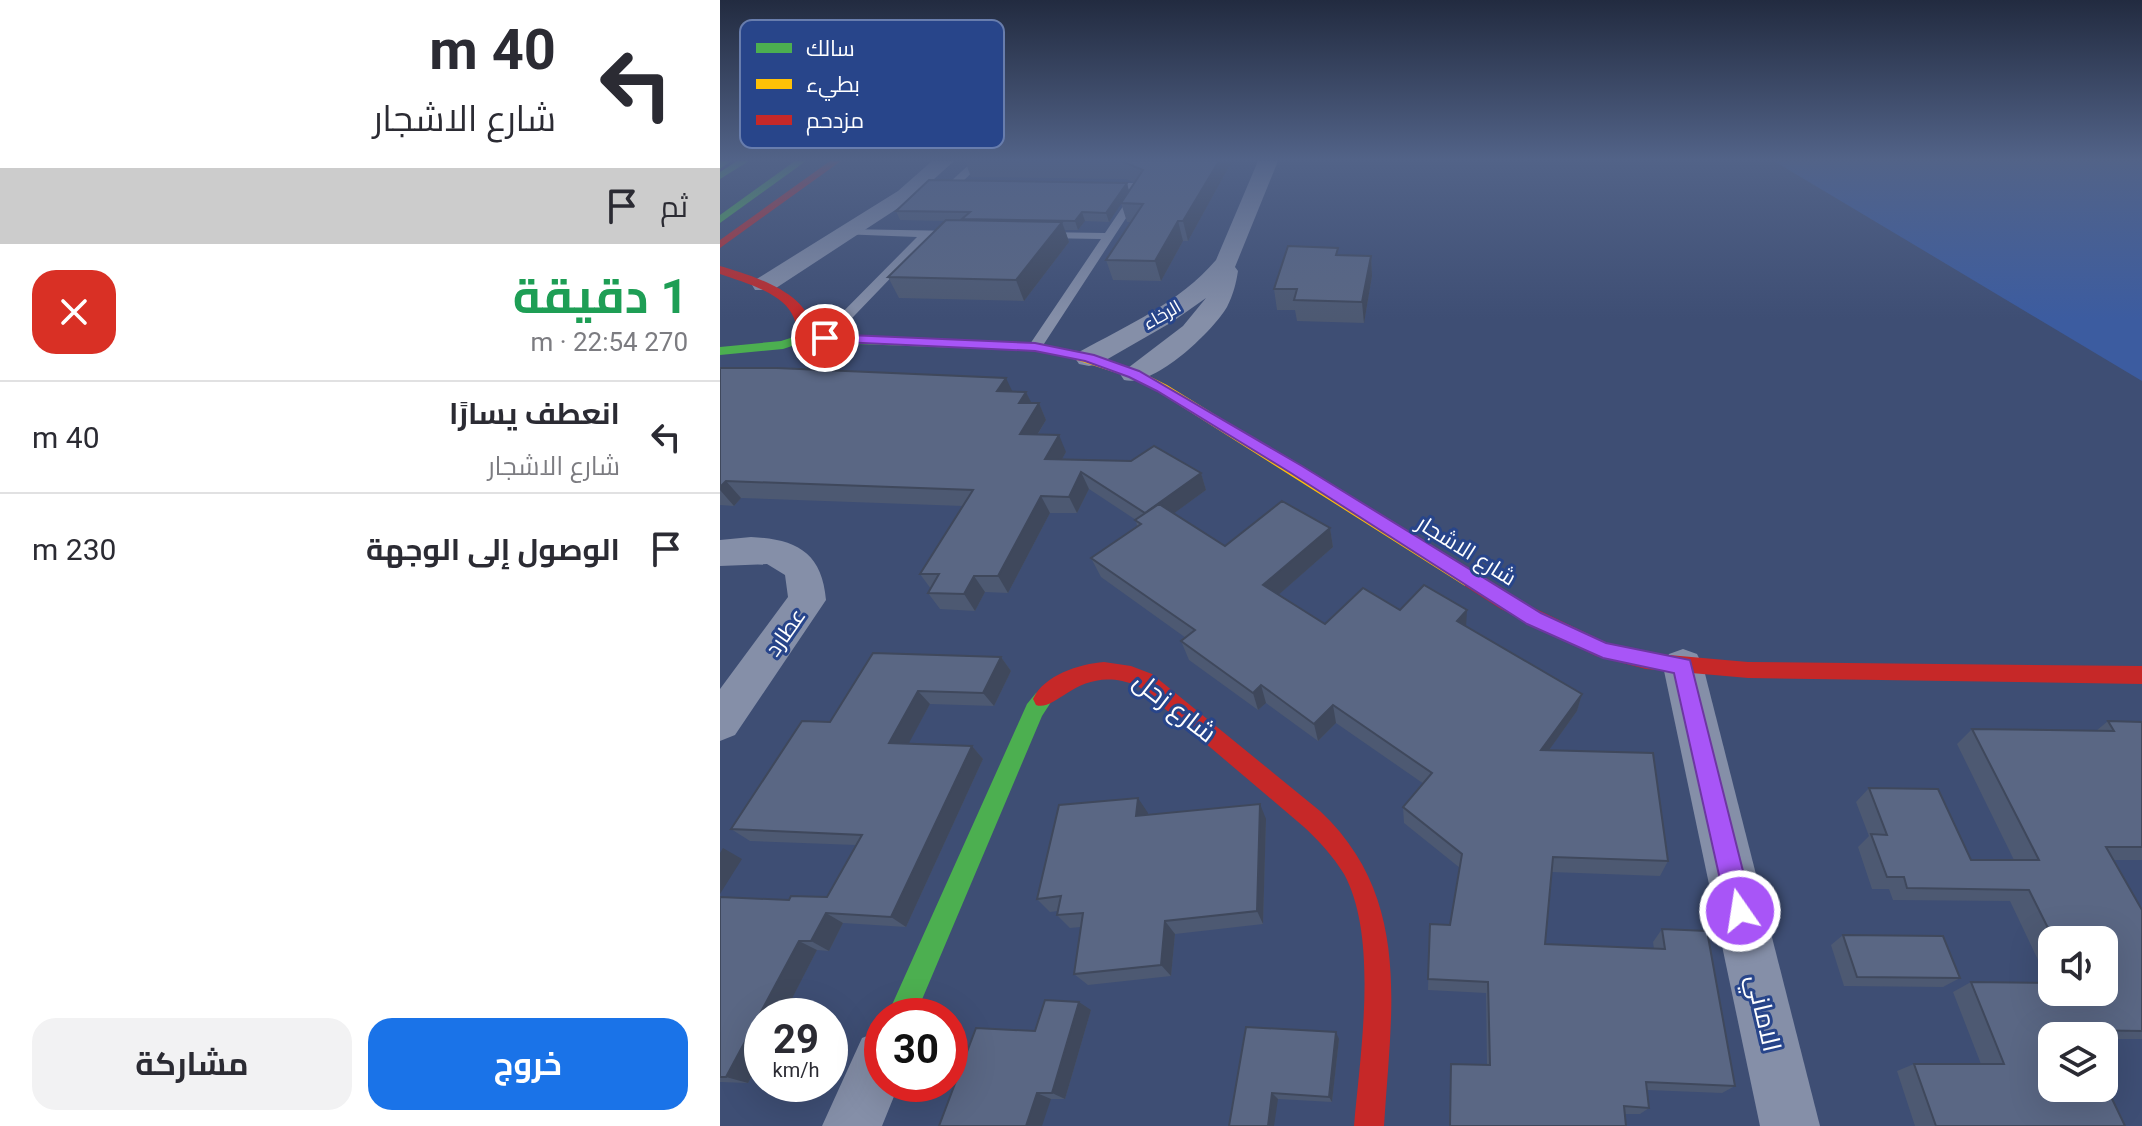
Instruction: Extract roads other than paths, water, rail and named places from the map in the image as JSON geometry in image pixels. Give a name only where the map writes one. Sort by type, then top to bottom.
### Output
[{"type":"main road","points":[[722,244],[764,214]]},
{"type":"main road","points":[[720,270],[764,285],[796,306],[805,325],[803,338]]},
{"type":"main road","name":"شارع الاشجار","points":[[720,351],[783,345],[803,338],[825,338],[1035,347],[1089,358],[1162,388],[1534,618],[1603,650],[1683,666],[1764,670],[2142,675]]},
{"type":"main road","name":"شارع زحل","points":[[909,998],[1034,710],[1047,692],[1065,679],[1115,667],[1132,671],[1327,831],[1355,869],[1369,911],[1376,952],[1377,995],[1369,1126]]},
{"type":"street","points":[[764,285],[872,214]]},
{"type":"street","name":"الرخاء","points":[[1089,358],[1189,300],[1210,283],[1227,262],[1247,214]]},
{"type":"street","name":"الرخاء","points":[[1134,374],[1202,325],[1225,285],[1227,262]]},
{"type":"street","name":"عطارد","points":[[720,553],[748,549],[772,551],[790,557],[803,568],[808,583],[807,600],[720,722]]},
{"type":"street","name":"الاماني","points":[[1683,666],[1790,1126]]},
{"type":"street","points":[[852,1126],[864,1099]]},
{"type":"lane","points":[[1035,347],[1123,214]]},
{"type":"lane","points":[[844,232],[972,234]]},
{"type":"lane","points":[[825,338],[927,233]]},
{"type":"lane","points":[[1033,235],[1108,236]]}]
